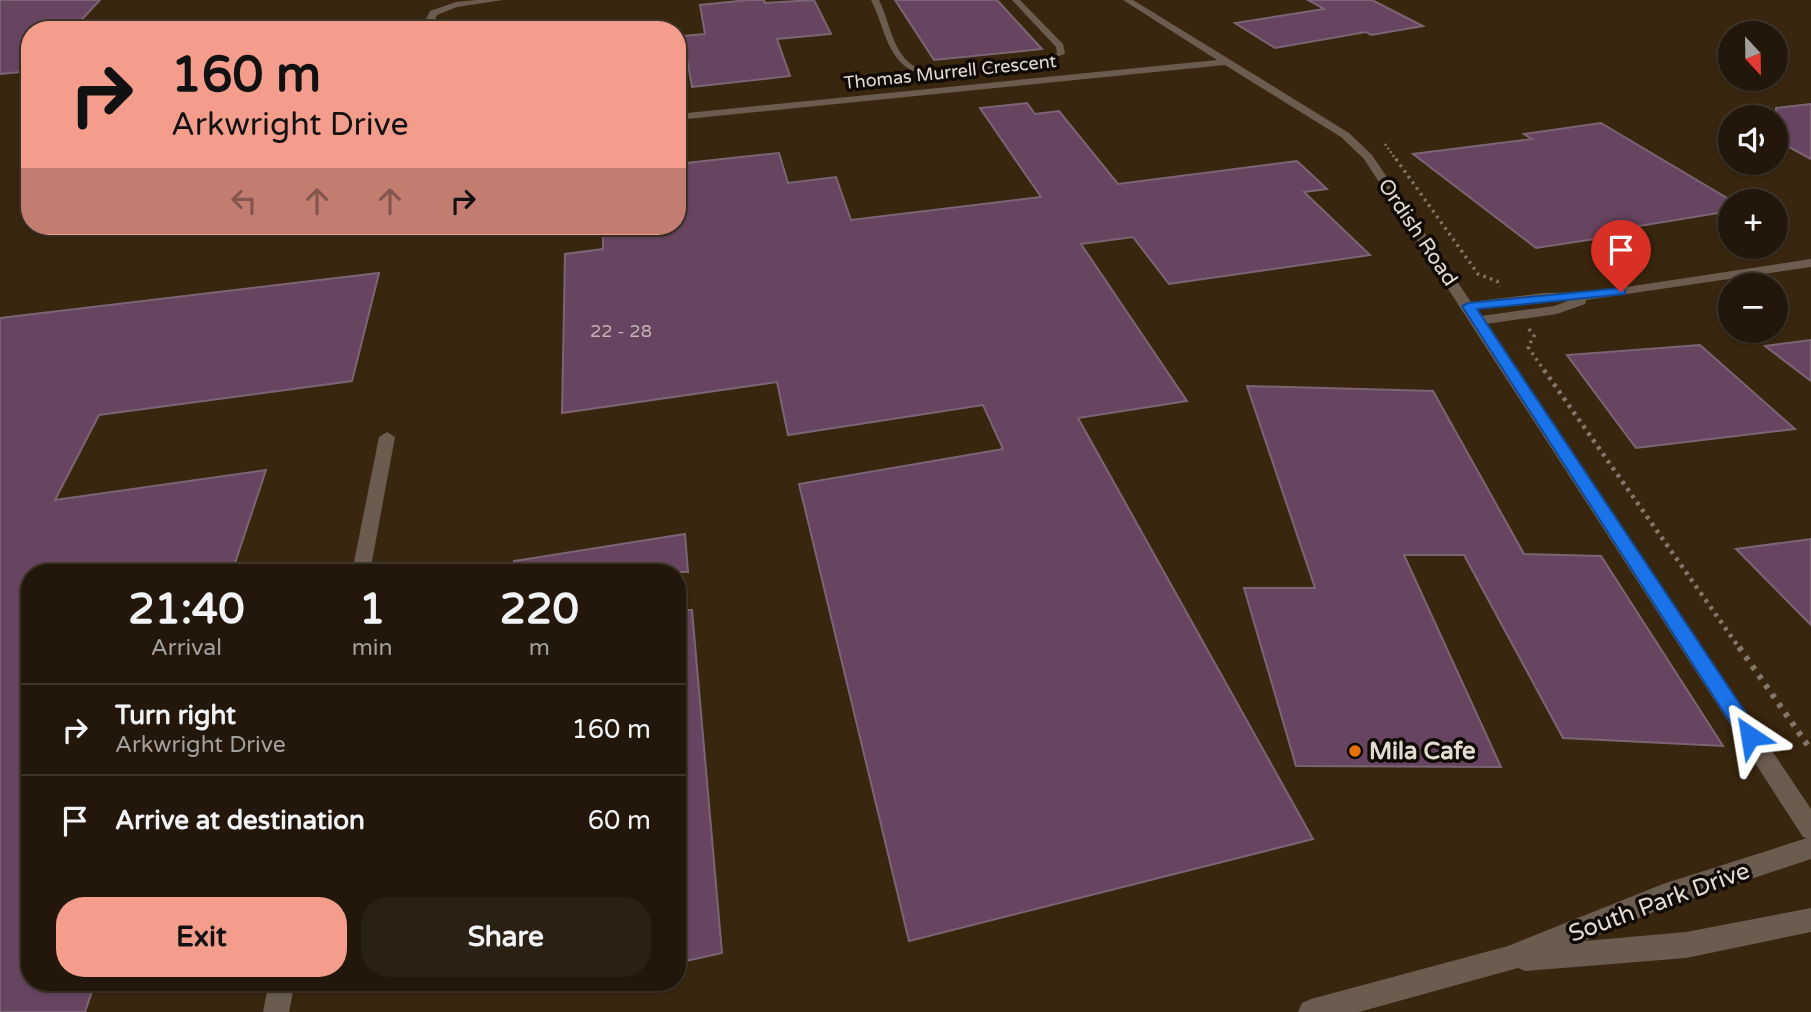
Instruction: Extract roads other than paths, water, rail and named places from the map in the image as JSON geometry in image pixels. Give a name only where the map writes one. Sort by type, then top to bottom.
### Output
[{"type":"street","points":[[430,21],[433,13],[442,8],[499,0]]},
{"type":"street","name":"Ordish Road","points":[[1127,0],[1345,135],[1368,157],[1479,321],[1811,829]]},
{"type":"street","name":"Thomas Murrell Crescent","points":[[686,116],[1227,62]]},
{"type":"street","points":[[1468,306],[1543,297],[1593,296],[1811,263]]},
{"type":"street","points":[[1479,321],[1557,310],[1593,296]]},
{"type":"street","points":[[363,564],[387,438]]},
{"type":"street","name":"South Park Drive","points":[[1311,1012],[1508,959],[1663,896],[1811,848]]},
{"type":"street","name":"South Park Drive","points":[[1508,959],[1686,945],[1811,920]]},
{"type":"street","points":[[276,1012],[280,991]]},
{"type":"lane","points":[[875,0],[886,19],[887,33],[904,64],[923,72],[1026,64],[1061,54],[1060,46],[1016,0]]},
{"type":"place","name":"Mila Cafe","points":[[1355,751]]}]
